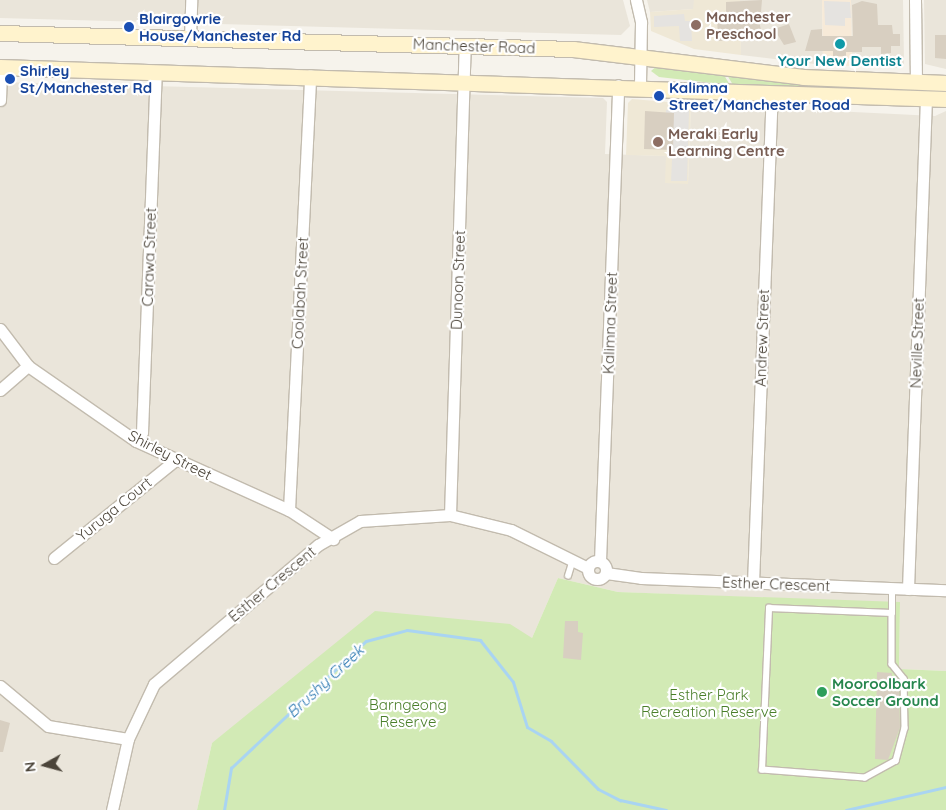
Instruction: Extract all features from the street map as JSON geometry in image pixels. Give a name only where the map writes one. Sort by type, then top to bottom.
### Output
[{"type":"main road","name":"Manchester Road","points":[[0,33],[465,45],[640,56],[803,77],[946,83]]},
{"type":"main road","points":[[1,68],[618,85],[946,99]]},
{"type":"street","points":[[190,37],[191,0]]},
{"type":"street","points":[[636,0],[640,86]]},
{"type":"street","points":[[915,0],[916,82]]},
{"type":"street","name":"Dunoon Street","points":[[450,515],[465,45]]},
{"type":"street","points":[[0,100],[1,68]]},
{"type":"street","name":"Carawa Street","points":[[136,441],[142,432],[156,72]]},
{"type":"street","name":"Coolabah Street","points":[[289,510],[310,76]]},
{"type":"street","name":"Kalimna Street","points":[[600,561],[618,85]]},
{"type":"street","name":"Andrew Street","points":[[753,584],[772,93]]},
{"type":"street","name":"Neville Street","points":[[908,589],[926,98]]},
{"type":"street","name":"Shirley Street","points":[[0,329],[28,366],[136,441],[174,461],[289,510],[333,539]]},
{"type":"street","points":[[0,390],[28,366]]},
{"type":"street","name":"Yuruga Court","points":[[54,558],[174,461]]},
{"type":"street","name":"Esther Crescent","points":[[112,810],[128,739],[154,684],[318,546],[360,522],[450,515],[511,530],[572,563],[588,568],[594,578],[606,573],[753,584],[946,590]]},
{"type":"street","points":[[588,568],[600,561],[606,573]]},
{"type":"street","points":[[0,686],[48,726],[128,739]]},
{"type":"lane","points":[[568,576],[572,563]]},
{"type":"lane","points":[[892,588],[892,613],[892,664],[904,679],[905,728],[896,761],[865,778],[762,770],[769,608],[892,613]]},
{"type":"shaded area","points":[[0,0],[623,0],[630,26],[621,35],[0,18]]},
{"type":"shaded area","points":[[647,0],[694,0],[694,9],[650,12]]},
{"type":"shaded area","name":"Manchester Preschool","points":[[694,0],[740,0],[741,55],[694,49],[651,31],[650,12],[693,9]]},
{"type":"shaded area","points":[[740,0],[822,0],[823,65],[741,55]]},
{"type":"shaded area","points":[[822,0],[851,0],[852,66],[823,65]]},
{"type":"shaded area","points":[[851,0],[903,0],[904,64],[900,68],[852,66]]},
{"type":"shaded area","points":[[924,0],[946,0],[946,69],[925,64]]},
{"type":"shaded area","points":[[824,1],[850,2],[851,18],[845,18],[845,26],[825,25]]},
{"type":"shaded area","points":[[684,14],[685,21],[691,21],[692,41],[680,41],[679,26],[654,27],[654,16]]},
{"type":"shaded area","points":[[0,82],[603,98],[607,102],[605,154],[666,156],[666,183],[688,183],[691,104],[935,116],[946,111],[946,671],[899,669],[900,603],[618,592],[558,578],[532,638],[212,743],[197,810],[0,810]]},
{"type":"shaded area","name":"Meraki Early Learning Centre","points":[[632,99],[691,104],[688,184],[665,183],[666,156],[626,155],[628,103]]},
{"type":"shaded area","points":[[666,110],[689,111],[687,181],[671,181],[673,139],[665,139]]},
{"type":"green space","points":[[658,65],[724,75],[730,85],[659,77],[651,71]]},
{"type":"green space","points":[[727,75],[946,88],[946,95],[733,85]]},
{"type":"green space","points":[[558,578],[618,592],[900,602],[899,669],[946,671],[946,810],[197,810],[212,743],[375,611],[510,624],[532,638]]},
{"type":"building","points":[[762,0],[761,12],[757,12],[763,39],[718,41],[717,15],[726,15],[726,2]]},
{"type":"building","points":[[862,1],[877,4],[878,25],[892,25],[893,34],[900,34],[900,46],[891,46],[891,53],[881,54],[881,47],[862,47],[862,52],[846,52],[846,56],[833,56],[833,51],[805,51],[811,30],[822,29],[822,36],[853,36],[852,5]]},
{"type":"building","points":[[789,24],[796,42],[784,45],[774,29]]},
{"type":"building","points":[[935,35],[946,35],[946,59],[935,58]]},
{"type":"building","points":[[645,111],[674,113],[673,150],[644,149]]},
{"type":"building","points":[[565,621],[578,621],[578,632],[583,633],[581,660],[563,658]]},
{"type":"building","points":[[877,672],[892,673],[892,679],[899,680],[900,728],[888,760],[875,759]]},
{"type":"building","points":[[0,720],[10,723],[3,752],[0,752]]},
{"type":"waterway","name":"Brushy Creek","points":[[224,810],[231,768],[366,641],[407,630],[480,640],[513,682],[527,727],[551,741],[598,789],[620,800],[666,810]]},
{"type":"waterway","name":"Brushy Creek","points":[[846,810],[946,787]]},
{"type":"place","name":"Manchester Preschool","points":[[696,25]]},
{"type":"place","name":"Blairgowrie House/Manchester Rd","points":[[129,27]]},
{"type":"place","name":"Your New Dentist","points":[[840,44]]},
{"type":"place","name":"Shirley St/Manchester Rd","points":[[10,79]]},
{"type":"place","name":"Kalimna Street/Manchester Road","points":[[659,96]]},
{"type":"place","name":"Meraki Early Learning Centre","points":[[658,142]]},
{"type":"place","name":"Mooroolbark Soccer Ground","points":[[822,692]]},
{"type":"park label","name":"Esther Park Recreation Reserve","points":[[709,702]]},
{"type":"park label","name":"Barngeong Reserve","points":[[408,712]]}]
